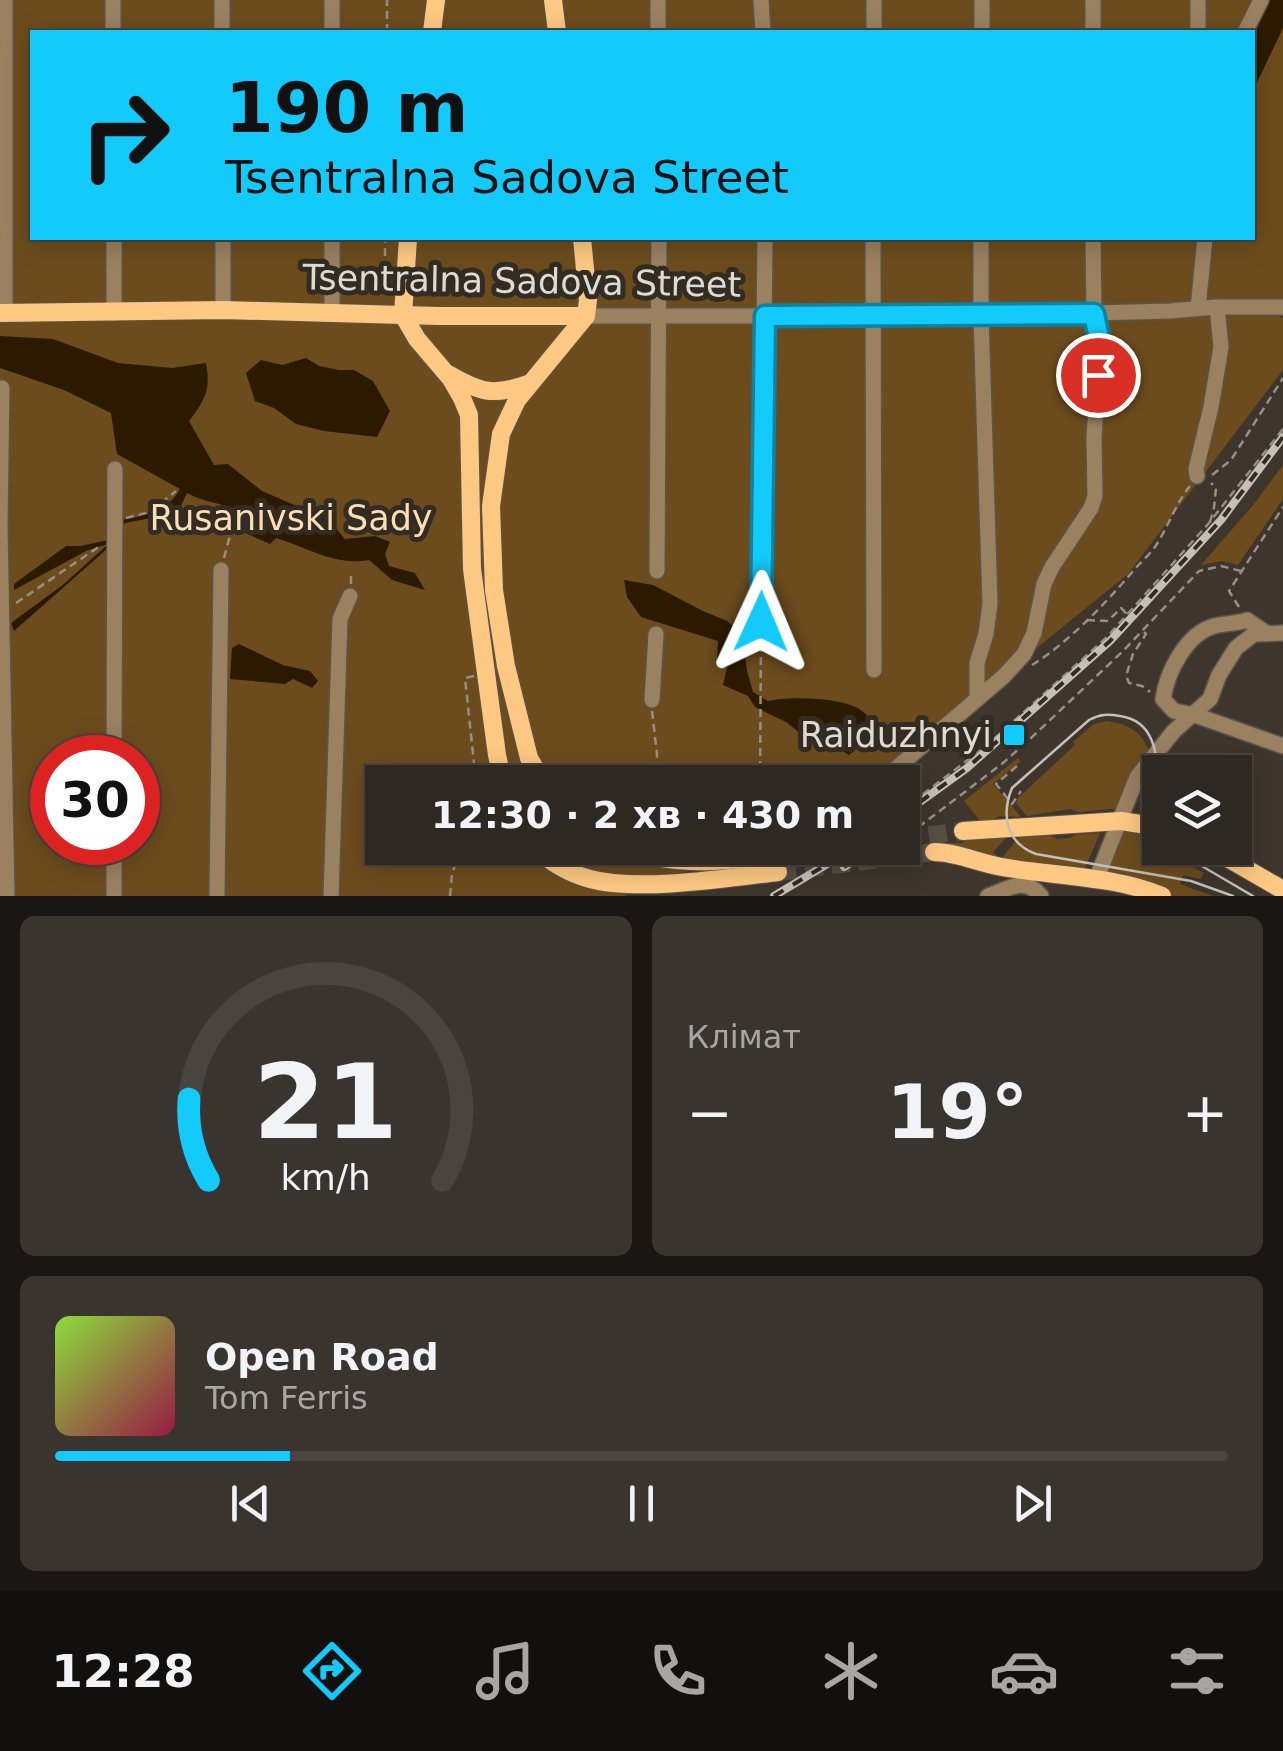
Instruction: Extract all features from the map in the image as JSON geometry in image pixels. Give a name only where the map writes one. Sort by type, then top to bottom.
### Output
[{"type":"main road","points":[[432,30],[436,0]]},
{"type":"main road","points":[[553,0],[557,30]]},
{"type":"main road","points":[[408,240],[404,315],[417,339],[462,398],[469,416],[472,570],[500,765]]},
{"type":"main road","points":[[533,765],[506,666],[492,557],[491,506],[501,434],[517,400],[586,316],[582,240]]},
{"type":"main road","name":"Tsentralna Sadova Street","points":[[2,313],[223,310],[586,316]]},
{"type":"main road","points":[[445,372],[488,392],[528,384]]},
{"type":"main road","points":[[964,832],[1120,822],[1142,825]]},
{"type":"main road","points":[[934,852],[1130,885],[1162,896]]},
{"type":"main road","points":[[560,865],[591,880],[610,882],[665,883],[778,872]]},
{"type":"main road","points":[[1240,865],[1283,890]]},
{"type":"street","points":[[2,313],[5,0]]},
{"type":"street","points":[[113,0],[113,30]]},
{"type":"street","points":[[222,0],[222,30]]},
{"type":"street","points":[[332,0],[332,30]]},
{"type":"street","points":[[658,0],[658,30]]},
{"type":"street","points":[[761,0],[762,30]]},
{"type":"street","points":[[874,0],[874,30]]},
{"type":"street","points":[[982,0],[982,30]]},
{"type":"street","points":[[1093,0],[1093,30]]},
{"type":"street","points":[[1198,0],[1198,30]]},
{"type":"street","points":[[1246,30],[1261,0]]},
{"type":"street","points":[[114,240],[114,313]]},
{"type":"street","points":[[223,240],[223,310]]},
{"type":"street","points":[[332,240],[332,312]]},
{"type":"street","points":[[657,571],[658,240]]},
{"type":"street","points":[[761,622],[764,240]]},
{"type":"street","points":[[874,240],[874,670]]},
{"type":"street","points":[[977,697],[977,663],[990,604],[981,240]]},
{"type":"street","points":[[899,765],[1004,676],[1024,654],[1034,633],[1044,584],[1091,508],[1100,343],[1094,314],[1094,240]]},
{"type":"street","points":[[1198,308],[1205,240]]},
{"type":"street","points":[[1196,476],[1221,347],[1216,307]]},
{"type":"street","name":"Tsentralna Sadova Street","points":[[586,316],[981,316],[1283,307]]},
{"type":"street","points":[[2,388],[0,527],[8,896]]},
{"type":"street","points":[[114,735],[115,469]]},
{"type":"street","points":[[216,896],[222,570]]},
{"type":"street","points":[[331,896],[340,619],[350,596]]},
{"type":"street","points":[[1275,633],[1247,620],[1199,633],[1180,655],[1165,683],[1163,699],[1174,711],[1283,746]]},
{"type":"street","points":[[1096,880],[1137,777],[1174,731],[1210,700],[1219,675],[1236,648],[1254,634],[1275,633]]},
{"type":"street","points":[[652,700],[656,634]]},
{"type":"street","points":[[114,865],[114,896]]},
{"type":"street","points":[[988,896],[1021,884],[1041,896]]},
{"type":"path","points":[[386,30],[387,0]]},
{"type":"path","points":[[386,240],[386,256]]},
{"type":"path","points":[[1209,524],[1216,488],[1207,480],[1230,460],[1283,378]]},
{"type":"path","points":[[920,796],[985,746],[1128,615],[1209,524],[1283,429]]},
{"type":"path","points":[[1004,676],[1023,672],[1052,653],[1112,597],[1154,549],[1196,476]]},
{"type":"path","points":[[115,520],[150,512],[176,491]]},
{"type":"path","points":[[1247,620],[1229,591],[1283,507]]},
{"type":"path","points":[[222,570],[231,532]]},
{"type":"path","points":[[2,612],[98,548]]},
{"type":"path","points":[[920,826],[1017,750],[1143,631],[1200,570],[1221,566],[1242,571]]},
{"type":"path","points":[[1085,620],[1108,621],[1122,608],[1128,615]]},
{"type":"path","points":[[760,765],[761,622]]},
{"type":"path","points":[[1143,631],[1146,634],[1133,654],[1126,676],[1129,683],[1163,699]]},
{"type":"path","points":[[474,765],[465,678],[485,674]]},
{"type":"path","points":[[652,700],[656,765]]},
{"type":"path","points":[[1018,766],[996,784],[1012,804],[1021,791]]},
{"type":"path","points":[[450,896],[455,865]]},
{"type":"green space","name":"Rusanivski Sady","points":[[0,0],[1283,0],[1283,300],[1277,301],[1275,315],[1283,318],[1283,370],[1128,574],[892,765],[365,765],[365,865],[704,865],[624,896],[0,896]]},
{"type":"green space","points":[[1283,465],[1283,499],[1238,565],[1222,561],[1201,565],[1254,504]]},
{"type":"green space","points":[[1106,721],[1134,730],[1150,754],[1142,755],[1142,769],[1121,808],[1078,812],[1070,809],[1027,816],[1016,803],[1018,798],[1094,724]]},
{"type":"green space","points":[[1018,758],[1021,761],[993,784],[1021,817],[999,816],[981,822],[964,801]]},
{"type":"green space","points":[[1123,826],[1142,830],[1142,865],[1189,865],[1204,873],[1200,879],[1183,875],[1180,884],[1213,896],[1171,896],[1104,876]]},
{"type":"green space","points":[[1002,832],[1005,839],[993,852],[1001,859],[1020,836],[1048,835],[1057,839],[1100,833],[1082,875],[934,848],[934,843],[963,843],[963,834]]},
{"type":"shaded area","points":[[1269,0],[1283,0],[1283,28],[1255,87],[1255,30]]},
{"type":"shaded area","points":[[0,336],[53,339],[118,363],[172,368],[206,363],[205,394],[189,421],[214,465],[228,464],[262,491],[329,520],[345,539],[375,536],[390,542],[385,554],[389,566],[415,573],[425,590],[392,580],[369,560],[333,558],[276,538],[270,544],[236,529],[238,510],[187,493],[179,510],[125,523],[112,549],[107,549],[14,631],[11,623],[64,584],[108,544],[86,551],[14,590],[14,584],[66,546],[113,539],[121,520],[162,507],[180,489],[117,454],[111,413],[64,390],[0,368]]},
{"type":"shaded area","points":[[306,358],[319,366],[354,370],[373,381],[390,411],[377,437],[296,424],[274,408],[255,401],[246,373],[261,360],[282,365]]},
{"type":"shaded area","points":[[624,580],[653,585],[727,621],[742,635],[753,692],[768,701],[816,699],[862,711],[873,723],[862,744],[849,755],[822,739],[800,733],[755,707],[748,696],[723,685],[727,668],[717,662],[718,641],[641,617],[627,597]]},
{"type":"shaded area","points":[[239,644],[283,665],[310,671],[318,681],[312,688],[293,679],[285,684],[230,679],[232,648]]},
{"type":"tunnel","points":[[920,837],[963,831]]},
{"type":"tunnel","points":[[778,872],[934,852]]},
{"type":"tram line","points":[[1156,755],[1150,737],[1134,720],[1104,715],[1089,720],[1012,788],[1007,808],[1012,835],[1036,854],[1191,881],[1233,896]]},
{"type":"tram line","points":[[1200,865],[1253,896]]},
{"type":"railway","points":[[920,802],[967,768],[1110,641],[1221,520],[1283,437]]},
{"type":"railway","points":[[774,896],[826,865]]},
{"type":"place","name":"Raiduzhnyi","points":[[1014,735]]},
{"type":"route","points":[[761,622],[765,316],[1094,314],[1100,343],[1098,375]]}]
